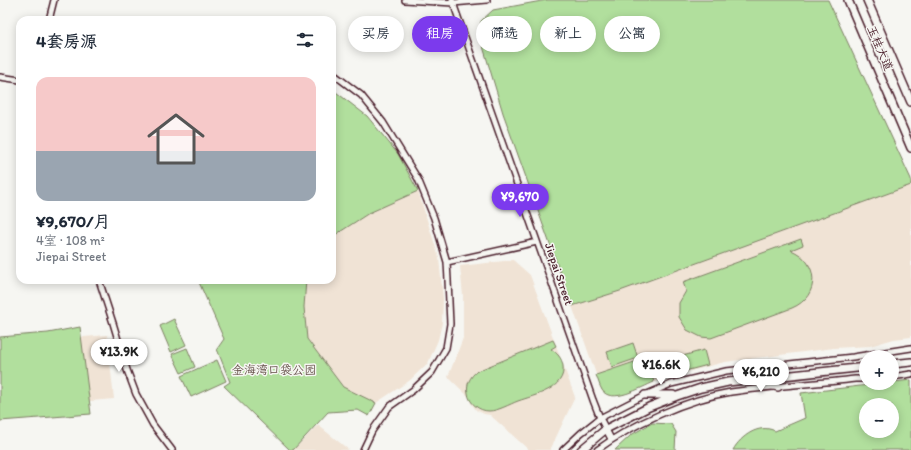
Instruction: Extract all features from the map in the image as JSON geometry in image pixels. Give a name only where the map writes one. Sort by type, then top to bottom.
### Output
[{"type":"main road","name":"玉桂大道","points":[[848,0],[911,148]]},
{"type":"main road","name":"玉桂大道","points":[[867,0],[911,102]]},
{"type":"main road","points":[[899,363],[911,362]]},
{"type":"main road","points":[[581,450],[606,429],[649,407],[708,386],[728,382],[859,368]]},
{"type":"main road","points":[[748,380],[778,387]]},
{"type":"main road","points":[[645,395],[677,396]]},
{"type":"street","points":[[50,16],[54,0]]},
{"type":"street","points":[[405,0],[452,2],[487,0]]},
{"type":"street","name":"Jiepai Street","points":[[452,2],[600,418],[611,440]]},
{"type":"street","points":[[336,76],[361,95],[384,122],[402,151],[418,179],[434,218],[446,262],[450,324],[446,348],[432,372],[413,390],[389,407],[372,431],[363,450]]},
{"type":"street","points":[[0,77],[16,79]]},
{"type":"street","points":[[446,262],[537,242]]},
{"type":"street","points":[[99,284],[116,330],[127,370],[136,394],[153,425],[172,450]]},
{"type":"street","points":[[563,450],[600,418],[645,395],[671,384],[726,371],[853,358],[911,348]]},
{"type":"street","points":[[899,376],[911,374]]},
{"type":"street","points":[[597,450],[611,440],[654,417],[705,398],[730,392],[859,379]]},
{"type":"shaded area","points":[[911,185],[911,337],[894,339],[870,346],[834,348],[725,362],[671,376],[618,396],[609,396],[602,391],[572,306],[620,291]]},
{"type":"shaded area","points":[[418,191],[439,258],[443,299],[442,323],[438,340],[428,363],[409,381],[376,403],[343,387],[307,339],[304,307],[306,284],[336,284],[336,234],[369,213]]},
{"type":"shaded area","points":[[513,260],[530,275],[575,397],[550,450],[529,450],[490,415],[476,410],[468,396],[448,377],[463,338],[463,296],[460,266]]},
{"type":"shaded area","points":[[107,335],[114,399],[79,402],[72,338]]},
{"type":"shaded area","points":[[318,425],[349,450],[293,450]]},
{"type":"green space","points":[[547,0],[828,0],[911,179],[911,185],[620,291],[572,306],[503,113],[485,52],[532,52],[532,16],[486,16],[493,10]]},
{"type":"green space","points":[[336,92],[367,116],[398,154],[418,191],[369,213],[336,234]]},
{"type":"green space","points":[[801,239],[803,245],[791,250],[800,255],[807,262],[813,279],[812,287],[808,295],[801,303],[792,308],[711,338],[701,337],[687,330],[679,317],[679,303],[686,291],[683,282]]},
{"type":"green space","name":"金海湾口袋公园","points":[[200,284],[306,284],[304,307],[307,339],[343,387],[376,403],[369,416],[358,410],[328,412],[293,450],[290,450],[224,386],[230,382],[217,349],[224,339]]},
{"type":"green space","points":[[174,319],[186,345],[171,352],[160,326]]},
{"type":"green space","points":[[80,327],[91,414],[0,421],[0,337],[48,333]]},
{"type":"green space","points":[[553,340],[556,346],[551,349],[559,356],[563,366],[563,374],[555,386],[493,411],[482,410],[472,403],[469,397],[468,384],[472,376],[477,371]]},
{"type":"green space","points":[[633,343],[638,358],[612,367],[607,352]]},
{"type":"green space","points":[[187,348],[195,367],[181,373],[172,354]]},
{"type":"green space","points":[[704,350],[708,365],[658,378],[654,364]]},
{"type":"green space","points":[[646,358],[654,382],[627,394],[612,396],[606,394],[602,390],[596,375]]},
{"type":"green space","points":[[217,360],[226,381],[191,397],[181,376]]},
{"type":"green space","points":[[911,380],[911,450],[733,450],[741,440],[751,432],[763,429],[775,431],[805,418],[801,393],[859,386],[859,390],[899,390],[899,381]]},
{"type":"green space","points":[[652,423],[671,424],[676,432],[675,450],[615,450],[631,435]]}]
